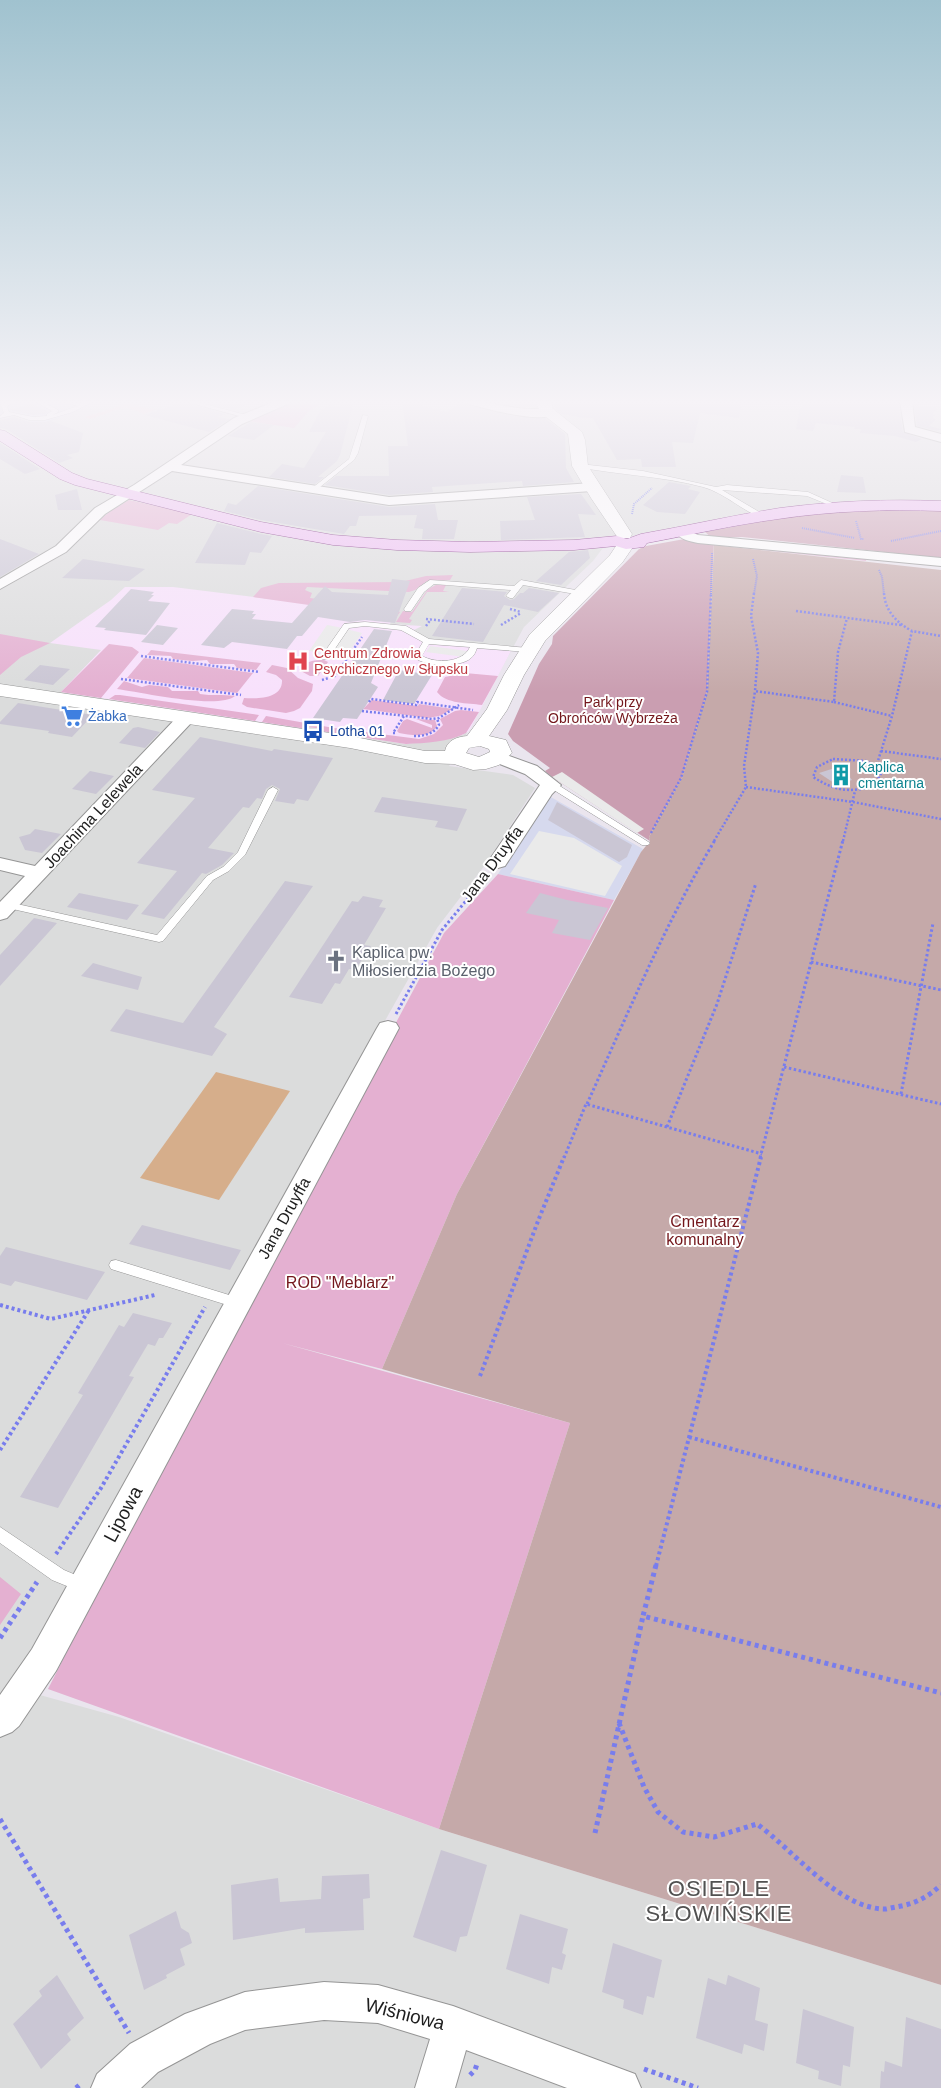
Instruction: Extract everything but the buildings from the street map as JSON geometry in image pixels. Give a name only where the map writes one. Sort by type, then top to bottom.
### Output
[{"type":"main road","points":[[141,498],[261,527],[334,540],[422,546],[625,544],[764,517],[836,506],[941,506]]},
{"type":"street","points":[[0,585],[61,549],[100,511],[121,498]]},
{"type":"street","points":[[378,498],[398,501],[436,498]]},
{"type":"street","points":[[0,690],[186,718],[403,740],[425,757],[457,754],[472,763],[488,762],[488,710],[542,632],[581,593],[625,544],[598,498]]},
{"type":"street","points":[[682,532],[690,537],[713,540],[941,562]]},
{"type":"street","name":"Joachima Lelewela","points":[[4,909],[186,718]]},
{"type":"street","points":[[457,754],[462,743],[488,746],[531,770],[552,785]]},
{"type":"street","name":"Jana Druyffa","points":[[498,862],[545,790],[552,785]]},
{"type":"street","points":[[0,864],[39,873]]},
{"type":"street","name":"Jana Druyffa","points":[[225,1299],[388,1028]]},
{"type":"street","name":"Lipowa","points":[[0,1720],[7,1714],[44,1660],[84,1586],[225,1299]]},
{"type":"street","name":"Wiśniowa","points":[[112,2088],[144,2058],[199,2028],[245,2010],[324,2001],[378,2004],[453,2026],[621,2088]]},
{"type":"street","points":[[435,2088],[453,2026]]},
{"type":"lane","points":[[732,498],[764,517]]},
{"type":"lane","points":[[818,498],[836,506]]},
{"type":"lane","points":[[408,609],[421,590],[433,582],[516,588]]},
{"type":"lane","points":[[510,596],[522,582],[581,593]]},
{"type":"lane","points":[[325,657],[347,626],[365,624],[403,628],[427,641],[528,650]]},
{"type":"lane","points":[[427,641],[418,657],[427,662],[462,660],[468,657],[474,646]]},
{"type":"lane","points":[[552,785],[647,840]]},
{"type":"lane","points":[[4,909],[159,939],[210,878],[226,869],[242,853],[273,790]]},
{"type":"lane","points":[[116,1265],[225,1299]]},
{"type":"lane","points":[[0,1534],[58,1575],[84,1586]]},
{"type":"path","points":[[631,518],[634,504],[640,498]]},
{"type":"path","points":[[857,516],[856,522],[861,539]]},
{"type":"path","points":[[891,541],[941,531]]},
{"type":"path","points":[[647,840],[681,778],[707,692],[713,540]]},
{"type":"path","points":[[480,1376],[538,1221],[586,1104],[694,874],[746,787],[744,766],[755,691],[758,653],[751,616],[757,576],[750,543]]},
{"type":"path","points":[[796,611],[901,625]]},
{"type":"path","points":[[501,625],[512,620],[521,612]]},
{"type":"path","points":[[834,702],[838,652],[847,618]]},
{"type":"path","points":[[426,619],[474,624]]},
{"type":"path","points":[[322,680],[336,676],[366,632],[378,625]]},
{"type":"path","points":[[877,764],[892,716],[912,631],[941,636]]},
{"type":"path","points":[[141,656],[259,672]]},
{"type":"path","points":[[121,679],[241,695]]},
{"type":"path","points":[[755,691],[834,702],[892,716]]},
{"type":"path","points":[[369,702],[371,699],[488,710]]},
{"type":"path","points":[[362,711],[437,718],[458,706]]},
{"type":"path","points":[[404,716],[393,733],[403,740],[436,731],[439,725],[437,718]]},
{"type":"path","points":[[881,750],[941,760]]},
{"type":"path","points":[[833,759],[857,760],[877,764],[883,770],[874,786],[855,791],[833,789],[813,777],[813,771],[819,764],[833,759]]},
{"type":"path","points":[[746,787],[853,802],[941,819]]},
{"type":"path","points":[[595,1834],[643,1616],[855,791]]},
{"type":"path","name":"Jana Druyffa","points":[[405,998],[442,930],[498,862]]},
{"type":"path","points":[[666,1127],[717,1004],[756,883]]},
{"type":"path","points":[[901,1094],[933,923]]},
{"type":"path","points":[[811,962],[941,990]]},
{"type":"path","points":[[784,1067],[941,1104]]},
{"type":"path","points":[[586,1104],[762,1154]]},
{"type":"path","points":[[0,1305],[51,1319],[187,1287]]},
{"type":"path","points":[[0,1638],[225,1299]]},
{"type":"path","points":[[0,1450],[89,1310]]},
{"type":"path","points":[[689,1437],[941,1507]]},
{"type":"path","points":[[643,1616],[941,1694]]},
{"type":"path","points":[[619,1723],[644,1787],[658,1812],[683,1832],[714,1837],[757,1824],[773,1833],[828,1887],[867,1907],[898,1908],[930,1896],[941,1885]]},
{"type":"path","points":[[0,1819],[144,2058]]},
{"type":"shaded area","points":[[0,498],[941,498],[941,504],[649,533],[609,540],[593,561],[524,627],[449,766],[513,775],[535,788],[485,865],[437,928],[20,1672],[40,1695],[119,1717],[439,1829],[941,1985],[941,2088],[0,2088]]},
{"type":"shaded area","name":"Centrum Zdrowia Psychicznego w Słupsku","points":[[125,587],[173,587],[393,614],[390,624],[422,626],[412,631],[427,641],[511,651],[469,731],[449,738],[406,744],[321,731],[323,729],[309,727],[307,729],[61,692],[101,650],[50,643],[111,600]]},
{"type":"shaded area","points":[[327,625],[362,633],[347,655],[309,651]]},
{"type":"shaded area","points":[[430,646],[467,651],[464,657],[426,652]]},
{"type":"shaded area","points":[[562,772],[644,829],[637,833],[552,777]]},
{"type":"shaded area","points":[[549,796],[643,849],[614,900],[498,874]]},
{"type":"shaded area","points":[[539,831],[574,838],[622,866],[605,896],[510,874]]},
{"type":"shaded area","points":[[216,1072],[290,1091],[219,1200],[140,1178]]},
{"type":"green space","points":[[129,500],[192,514],[177,524],[169,523],[158,530],[100,520]]},
{"type":"green space","points":[[869,510],[941,511],[941,558],[742,537],[712,538],[705,532],[797,515]]},
{"type":"green space","name":"Park przy Obrońców Wybrzeża","points":[[690,538],[714,541],[707,691],[682,778],[649,837],[650,841],[552,777],[545,771],[550,768],[513,741],[508,734],[539,664],[552,644],[553,636],[639,549]]},
{"type":"green space","points":[[714,543],[866,557],[866,561],[714,545]]},
{"type":"green space","name":"Cmentarz komunalny","points":[[714,545],[941,570],[941,1985],[439,1829],[570,1423],[382,1369],[457,1194],[641,852],[650,841],[649,837],[682,778],[707,691]]},
{"type":"green space","points":[[453,575],[450,580],[427,581],[409,592],[307,587],[305,590],[312,593],[310,598],[400,612],[393,622],[309,605],[253,597],[261,588],[279,583],[401,582],[426,576]]},
{"type":"green space","points":[[436,585],[446,585],[443,591],[449,592],[427,592],[409,619],[412,620],[410,623],[396,622],[403,611],[412,612],[428,589]]},
{"type":"green space","points":[[0,634],[50,643],[21,657],[0,675]]},
{"type":"green space","points":[[109,644],[132,647],[139,652],[101,698],[61,692]]},
{"type":"green space","points":[[151,650],[261,663],[256,670],[237,668],[234,664],[210,664],[207,660],[192,661],[173,659],[171,656],[147,655]]},
{"type":"green space","points":[[144,658],[253,673],[237,693],[127,678]]},
{"type":"green space","points":[[324,660],[328,662],[318,676],[310,676],[299,670],[306,663]]},
{"type":"green space","points":[[272,665],[287,668],[298,678],[313,684],[312,691],[300,708],[286,713],[247,707],[242,704],[244,698],[268,696],[278,691],[282,680],[276,675],[266,672]]},
{"type":"green space","points":[[465,673],[498,676],[482,705],[452,701],[437,692],[445,677]]},
{"type":"green space","points":[[124,681],[142,687],[149,685],[168,687],[172,691],[198,691],[204,695],[235,696],[226,700],[197,701],[117,689]]},
{"type":"green space","points":[[115,695],[259,715],[255,721],[109,699]]},
{"type":"green space","points":[[372,700],[453,709],[439,716],[428,718],[363,709]]},
{"type":"green space","points":[[461,710],[479,712],[466,733],[445,740],[413,744],[321,731],[323,729],[309,727],[307,729],[262,722],[266,716],[334,728],[419,739],[434,734],[443,725],[440,719]]},
{"type":"green space","points":[[407,719],[432,728],[432,725],[416,719],[435,720],[437,726],[430,733],[425,734],[399,733],[397,731],[403,721]]},
{"type":"green space","name":"ROD \"Meblarz\"","points":[[498,874],[614,900],[457,1194],[382,1369],[282,1343],[570,1423],[439,1829],[48,1689],[232,1329],[444,933]]},
{"type":"green space","points":[[0,1577],[21,1594],[0,1625]]},
{"type":"place","name":"Centrum Zdrowia Psychicznego w Słupsku","points":[[298,661]]},
{"type":"place","name":"Żabka","points":[[72,716]]},
{"type":"place","name":"Lotha 01","points":[[313,731]]},
{"type":"place","name":"Kaplica cmentarna","points":[[841,775]]},
{"type":"place","name":"Kaplica pw. Miłosierdzia Bożego","points":[[336,961]]},
{"type":"district","name":"OSIEDLE SŁOWIŃSKIE","points":[[719,1900]]}]
